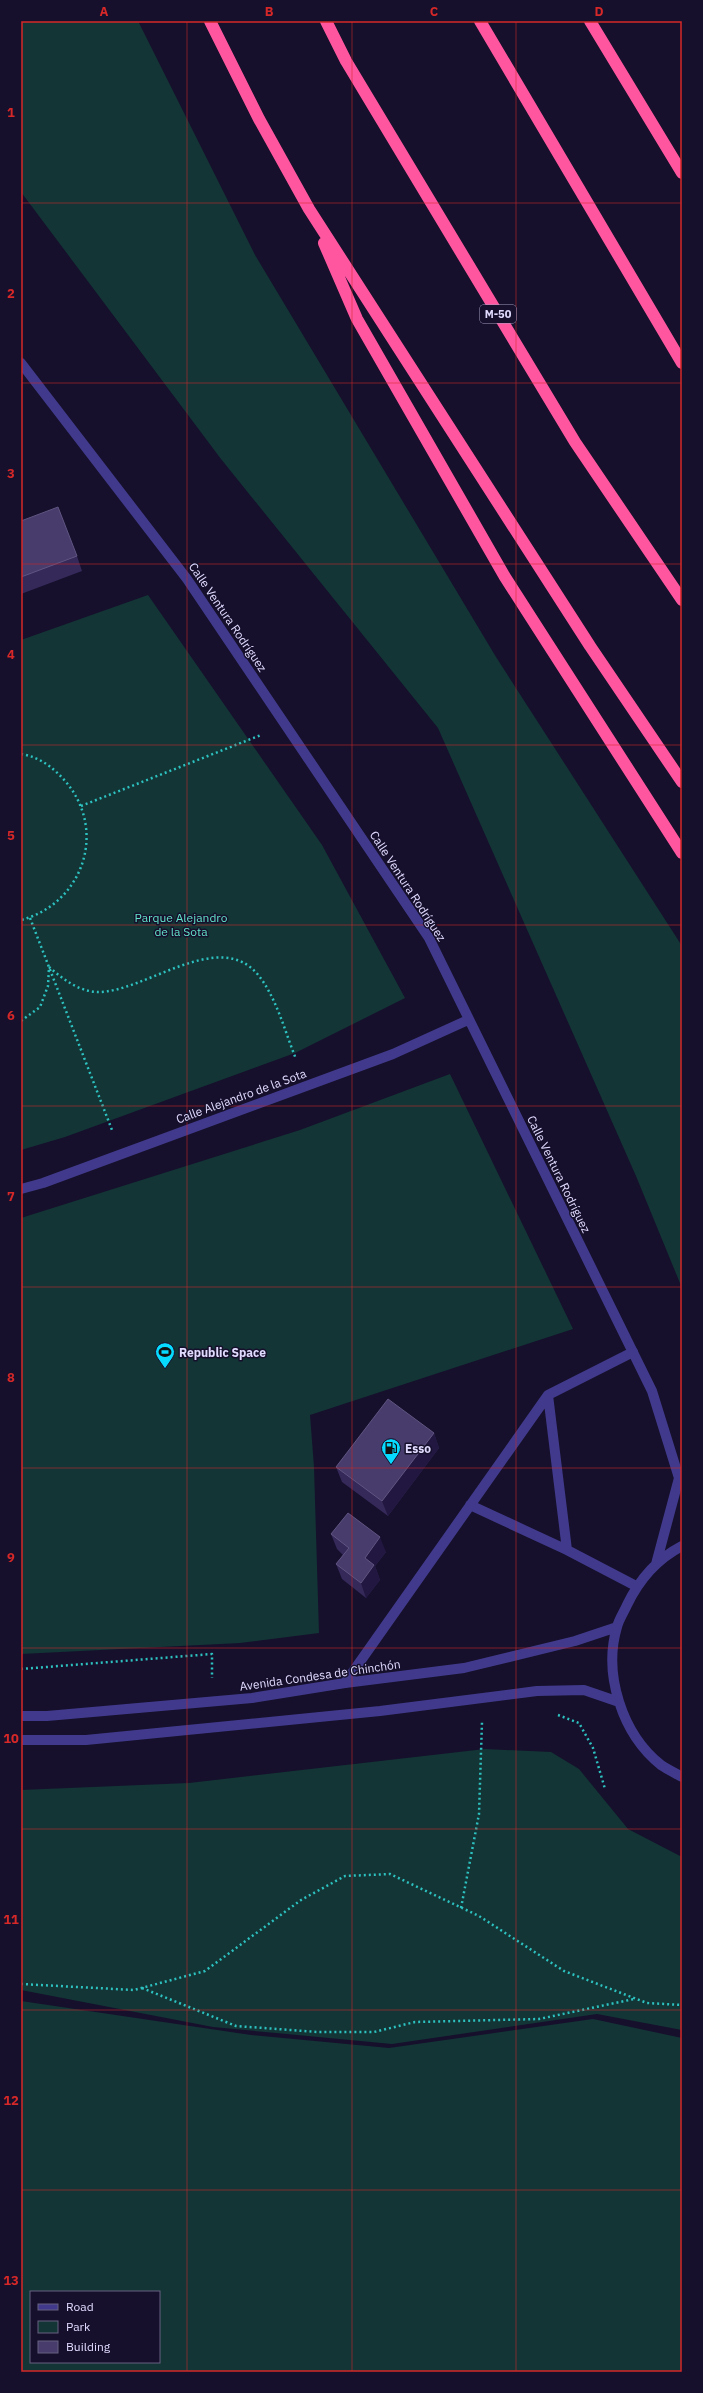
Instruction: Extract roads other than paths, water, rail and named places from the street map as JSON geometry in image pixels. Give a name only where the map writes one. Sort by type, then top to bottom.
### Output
[{"type":"highway","points":[[210,21],[259,119],[309,209],[590,646],[682,782]]},
{"type":"highway","name":"M-50","points":[[326,21],[346,61],[575,442],[682,600]]},
{"type":"highway","points":[[480,21],[682,363]]},
{"type":"highway","points":[[590,21],[682,173]]},
{"type":"highway","points":[[309,209],[357,319],[502,570],[682,853]]},
{"type":"street","name":"Calle Ventura Rodríguez","points":[[21,362],[187,579],[429,938],[468,1020],[652,1391],[680,1480],[656,1564]]},
{"type":"street","name":"Calle Alejandro de la Sota","points":[[21,1189],[43,1183],[393,1054],[468,1020]]},
{"type":"street","points":[[345,1683],[548,1395],[633,1352]]},
{"type":"street","points":[[548,1395],[567,1550]]},
{"type":"street","points":[[470,1505],[567,1550],[636,1586]]},
{"type":"street","points":[[682,1546],[668,1553],[636,1586],[617,1627],[612,1665],[619,1702],[635,1736],[661,1764],[682,1777]]},
{"type":"street","name":"Avenida Condesa de Chinchón","points":[[21,1716],[47,1716],[252,1698],[345,1683],[464,1668],[575,1641],[617,1627]]},
{"type":"street","points":[[21,1740],[86,1740],[380,1711],[537,1690],[584,1690],[619,1702]]},
{"type":"place","name":"Republic Space","points":[[165,1369]]},
{"type":"place","name":"Esso","points":[[391,1465]]},
{"type":"park label","name":"Parque Alejandro de la Sota","points":[[181,924]]}]
